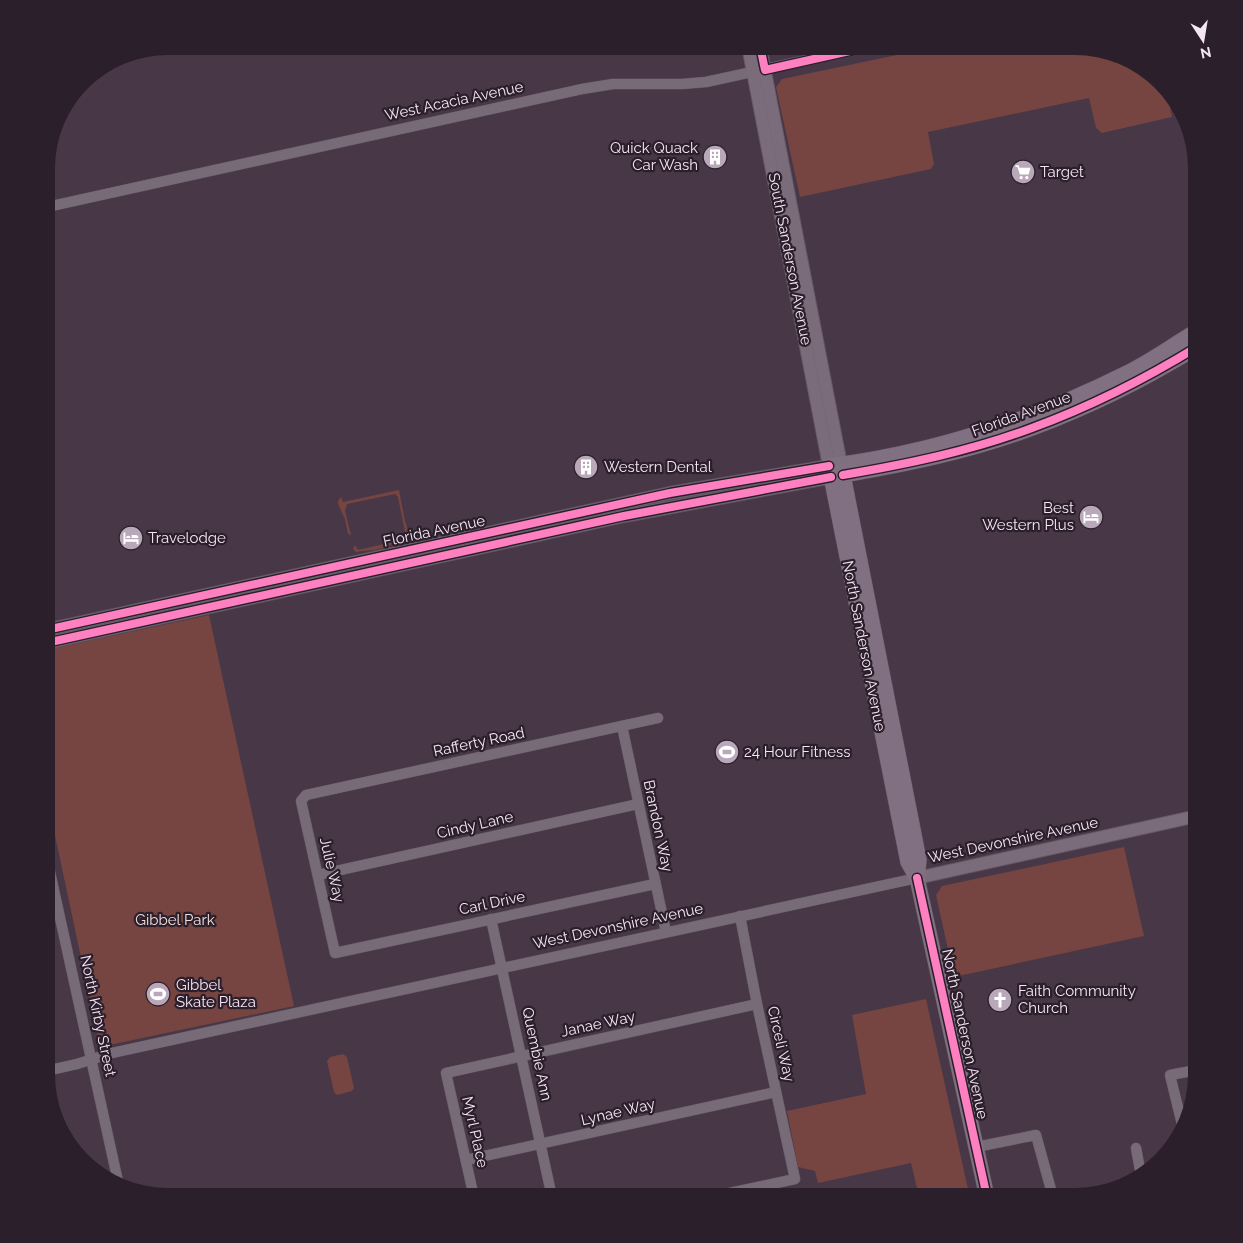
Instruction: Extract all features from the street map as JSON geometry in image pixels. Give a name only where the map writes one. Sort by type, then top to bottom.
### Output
[{"type":"highway","name":"Florida Avenue","points":[[836,470],[948,441],[1009,422],[1075,397],[1127,373],[1188,336]]},
{"type":"highway","name":"Florida Avenue","points":[[836,470],[928,459],[1000,439],[1055,419],[1115,393],[1188,353]]},
{"type":"highway","points":[[1055,419],[1054,413],[1125,380],[1142,364]]},
{"type":"highway","name":"North Sanderson Avenue","points":[[836,470],[849,571],[908,862],[917,878]]},
{"type":"highway","name":"North Sanderson Avenue","points":[[836,470],[872,616],[918,860],[917,878],[985,1188]]},
{"type":"highway","points":[[849,571],[857,573],[872,616],[868,621],[853,588]]},
{"type":"main road","name":"South Sanderson Avenue","points":[[752,55],[759,72],[808,294],[821,364],[836,470]]},
{"type":"main road","name":"South Sanderson Avenue","points":[[760,55],[759,72],[775,183],[798,305],[836,470]]},
{"type":"main road","points":[[775,183],[781,187],[790,206]]},
{"type":"main road","points":[[783,225],[791,243],[802,292],[808,294]]},
{"type":"main road","points":[[798,305],[805,307],[813,346],[821,364]]},
{"type":"main road","name":"Florida Avenue","points":[[55,628],[670,493],[836,470]]},
{"type":"main road","name":"Florida Avenue","points":[[55,641],[836,470]]},
{"type":"main road","points":[[284,591],[285,584],[326,574],[336,567]]},
{"type":"main road","points":[[218,605],[229,595],[252,590],[258,584]]},
{"type":"main road","name":"West Devonshire Avenue","points":[[917,878],[1188,818]]},
{"type":"street","name":"West Acacia Avenue","points":[[55,205],[582,89],[613,84],[694,83],[759,72],[833,55]]},
{"type":"street","name":"Rafferty Road","points":[[306,795],[658,718]]},
{"type":"street","name":"Brandon Way","points":[[622,726],[654,884],[666,932]]},
{"type":"street","name":"Julie Way","points":[[306,795],[301,801],[335,953]]},
{"type":"street","name":"Cindy Lane","points":[[318,876],[638,804]]},
{"type":"street","name":"West Devonshire Avenue","points":[[55,1069],[122,1051],[917,878]]},
{"type":"street","name":"Carl Drive","points":[[335,953],[654,884]]},
{"type":"street","name":"North Kirby Street","points":[[55,894],[117,1175]]},
{"type":"street","name":"Circeli Way","points":[[740,916],[795,1178],[751,1188]]},
{"type":"street","name":"Quembie Ann","points":[[491,919],[550,1188]]},
{"type":"street","name":"Janae Way","points":[[446,1073],[757,1004]]},
{"type":"street","points":[[1180,1116],[1170,1075],[1188,1072]]},
{"type":"street","name":"Myrl Place","points":[[446,1073],[472,1188]]},
{"type":"street","name":"Lynae Way","points":[[466,1160],[776,1092]]},
{"type":"street","points":[[976,1147],[1036,1135],[1051,1188]]},
{"type":"street","points":[[1136,1148],[1140,1168]]},
{"type":"green space","points":[[897,55],[1082,55],[1118,64],[1144,78],[1165,99],[1170,107],[1172,117],[1102,133],[1096,128],[1089,98],[928,132],[934,164],[931,169],[800,197],[776,87],[782,79]]},
{"type":"green space","points":[[399,490],[405,521],[411,539],[408,540],[406,537],[398,497],[395,494],[347,504],[345,511],[351,535],[348,534],[345,519],[338,504],[341,497],[343,502]]},
{"type":"green space","points":[[393,537],[395,541],[388,547],[356,552],[353,549],[355,545],[358,550],[393,542]]},
{"type":"green space","name":"Gibbel Park","points":[[209,615],[294,1006],[100,1047],[55,835],[55,648]]},
{"type":"green space","points":[[1124,847],[1144,936],[954,977],[936,895],[942,886]]},
{"type":"green space","points":[[926,999],[968,1188],[917,1188],[911,1163],[818,1183],[815,1171],[798,1167],[787,1111],[866,1094],[852,1015]]},
{"type":"green space","points":[[343,1054],[347,1057],[354,1088],[352,1091],[337,1095],[334,1092],[327,1061],[330,1057]]},
{"type":"cycle path","points":[[762,55],[765,70],[832,55]]},
{"type":"cycle path","points":[[843,475],[939,456],[1032,428],[1116,392],[1188,352]]},
{"type":"cycle path","points":[[55,628],[670,493],[829,466]]},
{"type":"cycle path","points":[[55,641],[624,516],[831,477]]},
{"type":"cycle path","points":[[917,878],[985,1188]]},
{"type":"place","name":"Quick Quack Car Wash","points":[[715,157]]},
{"type":"place","name":"Target","points":[[1023,172]]},
{"type":"place","name":"Western Dental","points":[[586,467]]},
{"type":"place","name":"Best Western Plus","points":[[1091,517]]},
{"type":"place","name":"Travelodge","points":[[131,538]]},
{"type":"place","name":"24 Hour Fitness","points":[[727,752]]},
{"type":"place","name":"Gibbel Skate Plaza","points":[[158,994]]},
{"type":"place","name":"Faith Community Church","points":[[1000,1000]]}]
